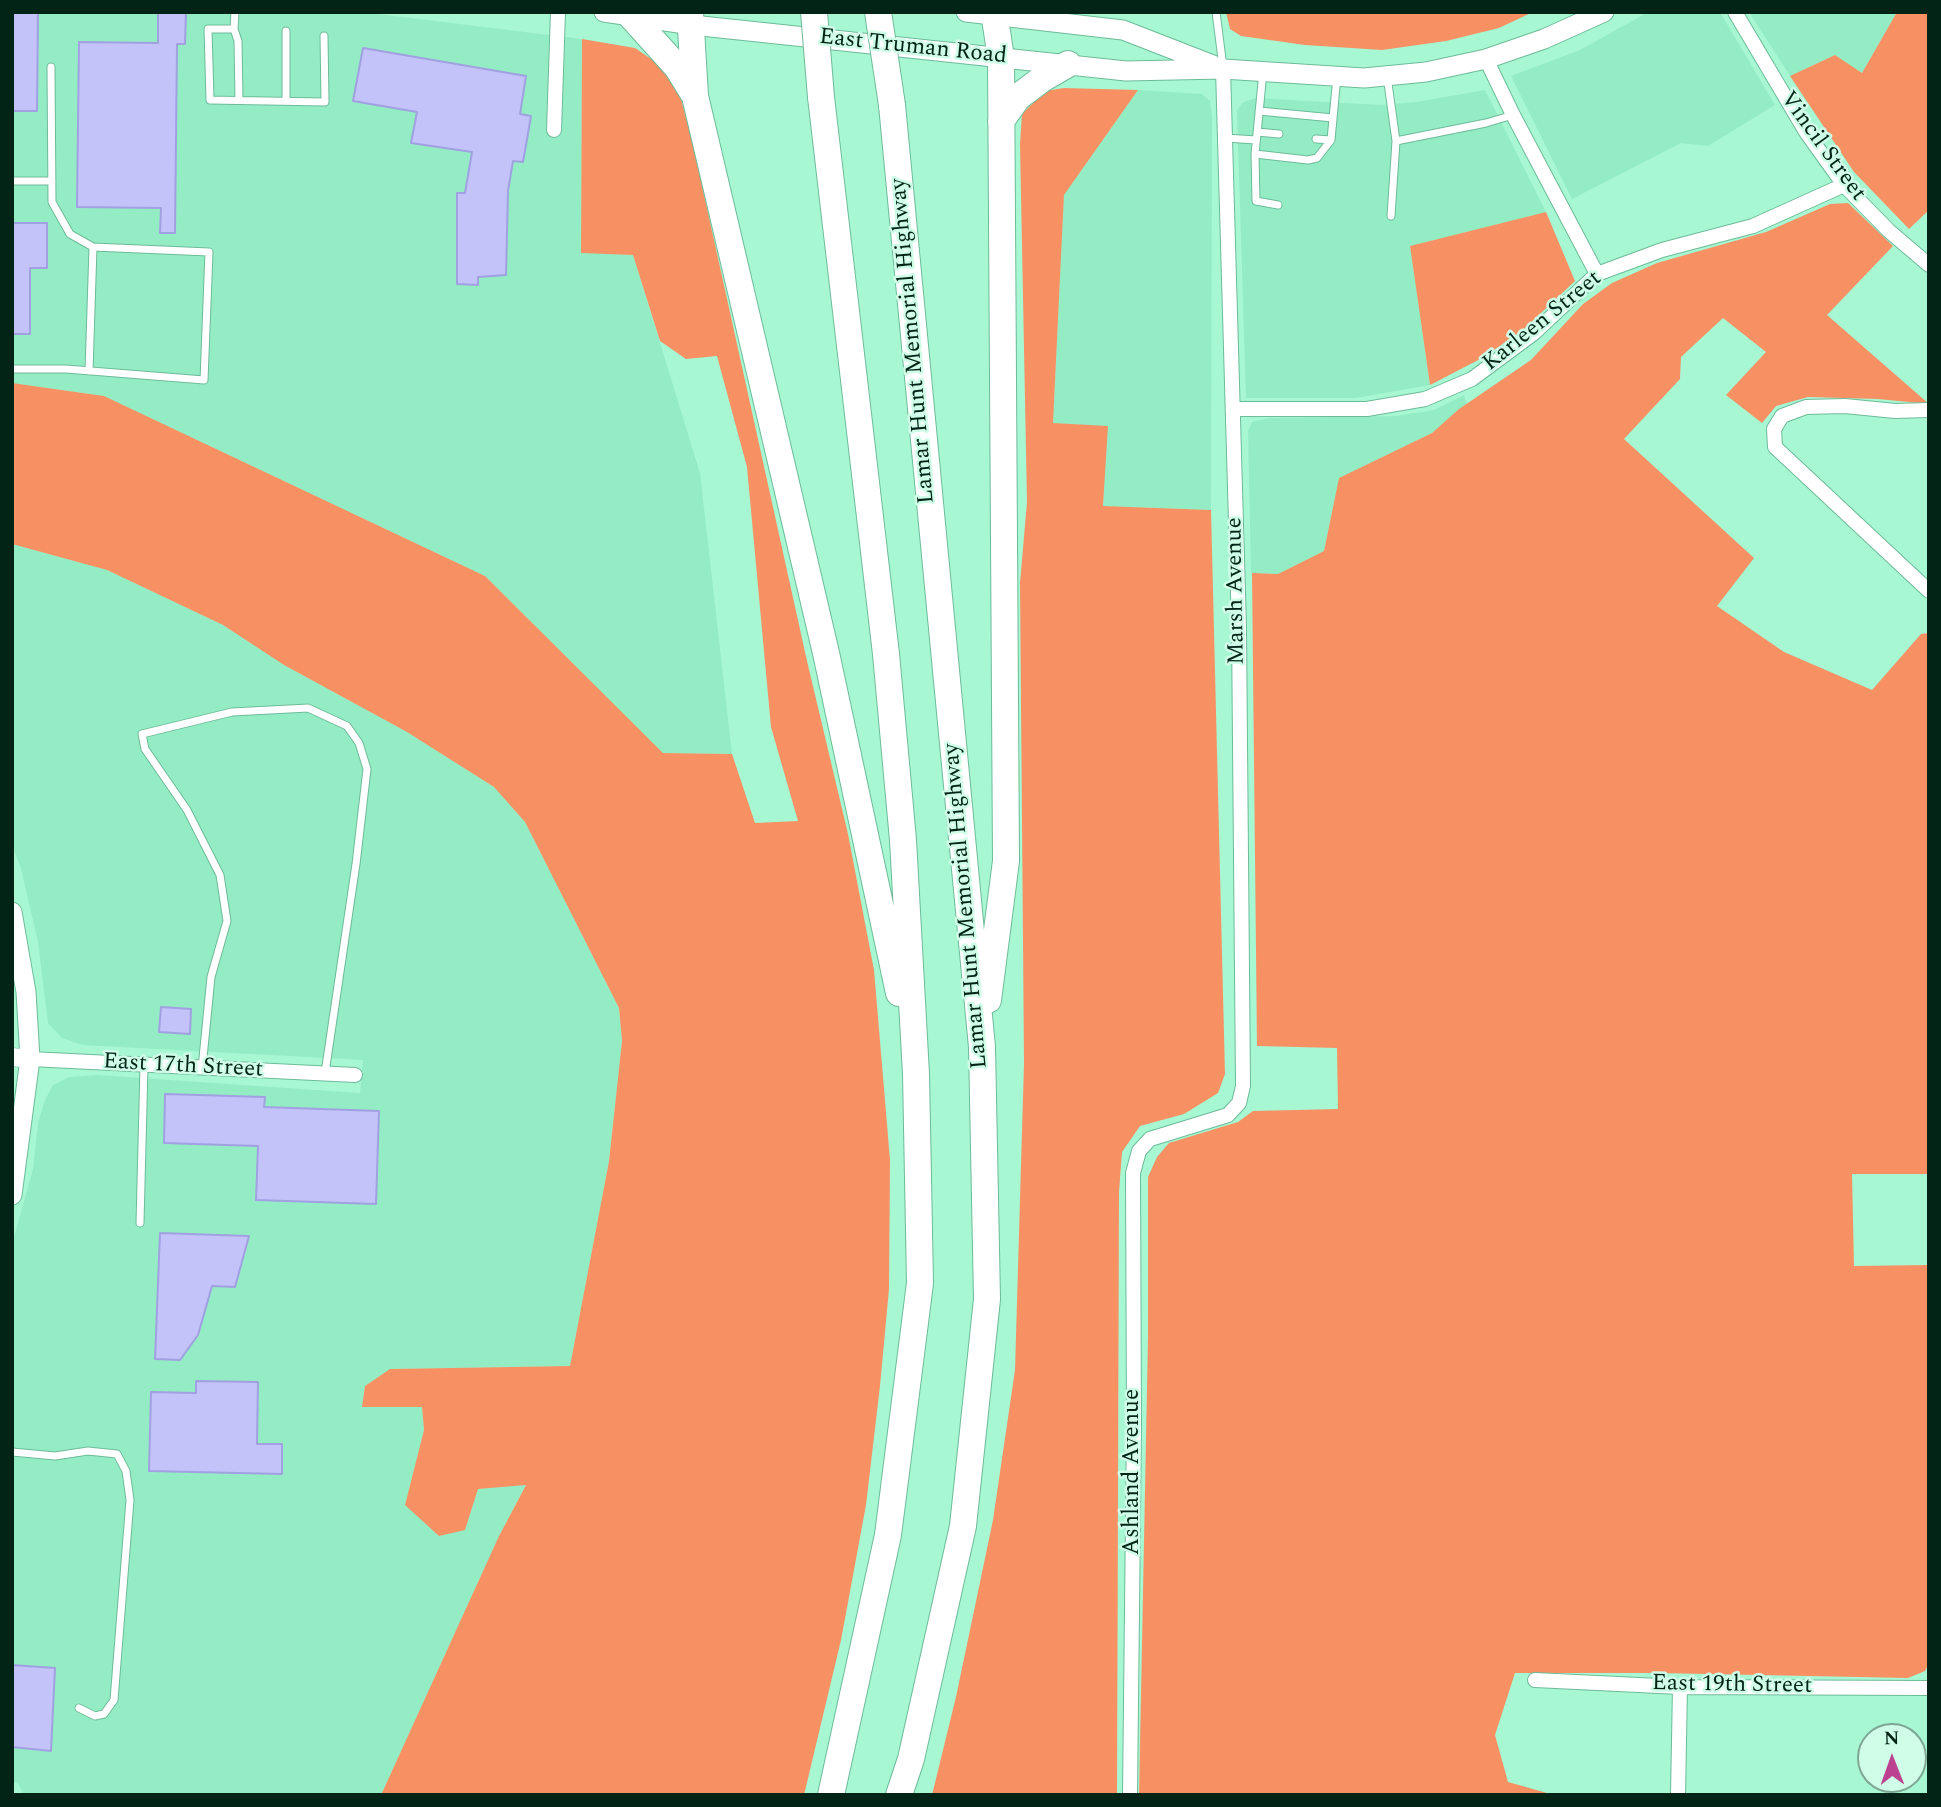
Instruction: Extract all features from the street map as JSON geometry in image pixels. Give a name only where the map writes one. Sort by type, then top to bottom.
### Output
[{"type":"highway","points":[[814,12],[821,97],[886,654],[903,840],[916,1074],[919,1283],[888,1535],[831,1795]]},
{"type":"highway","name":"Lamar Hunt Memorial Highway","points":[[878,12],[892,105],[982,1046],[986,1300],[963,1526],[911,1759],[899,1795]]},
{"type":"highway","points":[[982,1046],[1006,861],[1001,58],[995,14]]},
{"type":"highway","points":[[631,16],[677,67],[695,96]]},
{"type":"highway","points":[[691,18],[695,96],[826,653],[916,1074]]},
{"type":"highway","points":[[1001,121],[1018,97],[1069,64]]},
{"type":"main road","name":"East Truman Road","points":[[604,12],[631,16],[691,18],[1001,58],[1126,71],[1223,69],[1364,78],[1426,72],[1486,59],[1544,40],[1604,12]]},
{"type":"main road","name":"East Truman Road","points":[[966,12],[1123,30],[1223,69]]},
{"type":"main road","points":[[12,912],[26,992],[12,1195]]},
{"type":"street","points":[[554,130],[558,12]]},
{"type":"street","name":"Vincil Street","points":[[1735,12],[1806,132],[1844,184],[1889,231],[1929,265]]},
{"type":"street","points":[[1486,59],[1513,116],[1597,274]]},
{"type":"street","name":"Marsh Avenue","points":[[1139,1151],[1150,1139],[1228,1115],[1239,1103],[1243,1086],[1239,628],[1223,69]]},
{"type":"street","name":"Karleen Street","points":[[1233,409],[1367,409],[1425,399],[1472,379],[1534,333],[1597,274],[1662,250],[1753,226],[1844,184]]},
{"type":"street","points":[[1929,411],[1845,406],[1806,407],[1782,416],[1774,429],[1774,447],[1929,591]]},
{"type":"street","name":"East 17th Street","points":[[21,1058],[355,1075]]},
{"type":"street","name":"Ashland Avenue","points":[[1130,1795],[1134,1424],[1133,1173],[1139,1151]]},
{"type":"street","name":"East 19th Street","points":[[1535,1680],[1680,1687],[1929,1688]]},
{"type":"street","points":[[1678,1795],[1680,1687]]},
{"type":"lane","points":[[236,12],[234,29],[238,41],[239,100]]},
{"type":"lane","points":[[1216,12],[1223,69]]},
{"type":"lane","points":[[234,29],[208,29],[210,100],[325,102],[324,36]]},
{"type":"lane","points":[[286,30],[286,100]]},
{"type":"lane","points":[[12,369],[89,371],[204,380],[209,252],[93,247],[70,234],[52,202],[51,67]]},
{"type":"lane","points":[[1263,72],[1255,154],[1256,201],[1278,205]]},
{"type":"lane","points":[[1255,154],[1308,160],[1317,158],[1331,140],[1338,76]]},
{"type":"lane","points":[[1387,76],[1396,141],[1391,216]]},
{"type":"lane","points":[[1259,111],[1333,118]]},
{"type":"lane","points":[[1396,141],[1513,116]]},
{"type":"lane","points":[[1225,138],[1279,134]]},
{"type":"lane","points":[[1316,139],[1331,140]]},
{"type":"lane","points":[[12,181],[52,181]]},
{"type":"lane","points":[[89,371],[93,247]]},
{"type":"lane","points":[[202,1068],[211,977],[227,921],[220,875],[187,810],[145,749],[142,734],[232,712],[308,708],[347,726],[359,743],[367,769],[325,1073]]},
{"type":"lane","points":[[140,1223],[144,1066]]},
{"type":"lane","points":[[12,1452],[55,1456],[88,1451],[117,1454],[126,1471],[130,1500],[114,1700],[104,1714],[95,1716],[79,1708]]},
{"type":"shaded area","points":[[12,12],[362,12],[582,39],[581,252],[633,255],[700,473],[732,754],[663,753],[485,576],[104,396],[12,383]]},
{"type":"shaded area","points":[[1226,12],[1533,12],[1499,28],[1446,41],[1382,50],[1305,45],[1241,36],[1230,29]]},
{"type":"shaded area","points":[[1648,12],[1720,12],[1775,105],[1708,146],[1681,143],[1572,199],[1511,76],[1580,50]]},
{"type":"shaded area","points":[[1749,12],[1897,12],[1862,73],[1835,55],[1790,76]]},
{"type":"shaded area","points":[[1897,12],[1929,12],[1929,210],[1909,229],[1854,172],[1790,76],[1835,55],[1862,73]]},
{"type":"shaded area","points":[[582,39],[635,48],[663,67],[679,91],[848,834],[874,970],[890,1160],[889,1289],[866,1505],[841,1640],[804,1795],[381,1795],[499,1536],[526,1485],[478,1489],[465,1530],[439,1536],[405,1505],[424,1430],[422,1407],[362,1407],[365,1386],[390,1369],[570,1366],[609,1161],[622,1041],[619,1008],[525,822],[494,787],[407,732],[284,665],[223,625],[107,570],[12,544],[12,383],[104,396],[485,576],[663,753],[732,754],[755,823],[798,821],[771,727],[747,467],[717,356],[686,359],[660,341],[633,255],[581,253]]},
{"type":"shaded area","points":[[1064,88],[1138,90],[1064,195],[1053,423],[1108,426],[1103,506],[1211,510],[1225,1074],[1218,1093],[1184,1114],[1140,1126],[1122,1152],[1119,1192],[1117,1795],[932,1795],[956,1697],[993,1520],[1015,1370],[1024,1063],[1020,583],[1027,502],[1020,144],[1022,114],[1045,91]]},
{"type":"shaded area","points":[[1138,90],[1202,94],[1210,101],[1211,510],[1103,506],[1107,427],[1053,423],[1064,195]]},
{"type":"shaded area","points":[[1485,90],[1546,212],[1410,246],[1430,385],[1356,398],[1246,398],[1237,111],[1242,103],[1255,98],[1381,105]]},
{"type":"shaded area","points":[[1848,203],[1893,246],[1827,315],[1929,404],[1808,397],[1776,406],[1762,423],[1726,395],[1766,352],[1723,318],[1681,357],[1680,379],[1624,439],[1754,558],[1717,606],[1784,652],[1872,690],[1921,634],[1929,633],[1929,1174],[1852,1174],[1854,1266],[1929,1265],[1929,1663],[1925,1671],[1908,1678],[1515,1673],[1495,1735],[1508,1782],[1554,1795],[1139,1795],[1148,1338],[1148,1177],[1157,1157],[1169,1143],[1238,1122],[1253,1111],[1338,1109],[1337,1048],[1257,1046],[1252,573],[1278,574],[1324,551],[1339,478],[1432,433],[1459,409],[1531,360],[1583,304],[1612,283],[1657,263],[1766,232],[1830,204]]},
{"type":"shaded area","points":[[1546,212],[1575,281],[1524,329],[1484,357],[1430,385],[1410,246]]},
{"type":"shaded area","points":[[1464,395],[1467,404],[1432,433],[1339,478],[1324,551],[1278,574],[1251,573],[1248,431],[1252,422],[1270,418],[1396,416],[1434,410]]},
{"type":"shaded area","points":[[12,544],[107,570],[223,625],[284,665],[407,732],[494,787],[525,822],[619,1008],[622,1041],[609,1161],[570,1366],[390,1369],[365,1386],[362,1407],[422,1407],[424,1430],[405,1505],[465,1530],[478,1489],[526,1484],[499,1536],[381,1795],[24,1795],[18,1783],[12,1781],[12,1244],[33,1169],[38,1123],[45,1100],[53,1085],[69,1077],[97,1075],[360,1093],[363,1060],[82,1045],[62,1038],[48,1023],[38,942],[21,869],[12,845]]},
{"type":"building","points":[[12,12],[38,12],[37,111],[12,111]]},
{"type":"building","points":[[158,12],[186,12],[185,44],[177,44],[175,233],[160,233],[161,208],[77,207],[79,42],[158,43]]},
{"type":"building","points":[[363,48],[526,76],[520,114],[531,116],[523,162],[513,161],[508,191],[506,275],[478,277],[478,285],[457,284],[457,193],[465,193],[472,152],[411,143],[417,112],[353,101]]},
{"type":"building","points":[[12,223],[47,223],[47,268],[30,268],[30,334],[12,334]]},
{"type":"building","points":[[161,1007],[191,1009],[190,1034],[159,1032]]},
{"type":"building","points":[[165,1094],[265,1097],[264,1107],[379,1111],[376,1204],[256,1200],[258,1146],[164,1143]]},
{"type":"building","points":[[160,1233],[249,1236],[235,1287],[212,1286],[198,1335],[180,1360],[155,1359]]},
{"type":"building","points":[[196,1381],[258,1382],[257,1444],[282,1444],[282,1474],[149,1471],[151,1392],[196,1393]]},
{"type":"building","points":[[12,1665],[55,1668],[51,1751],[12,1747]]}]
